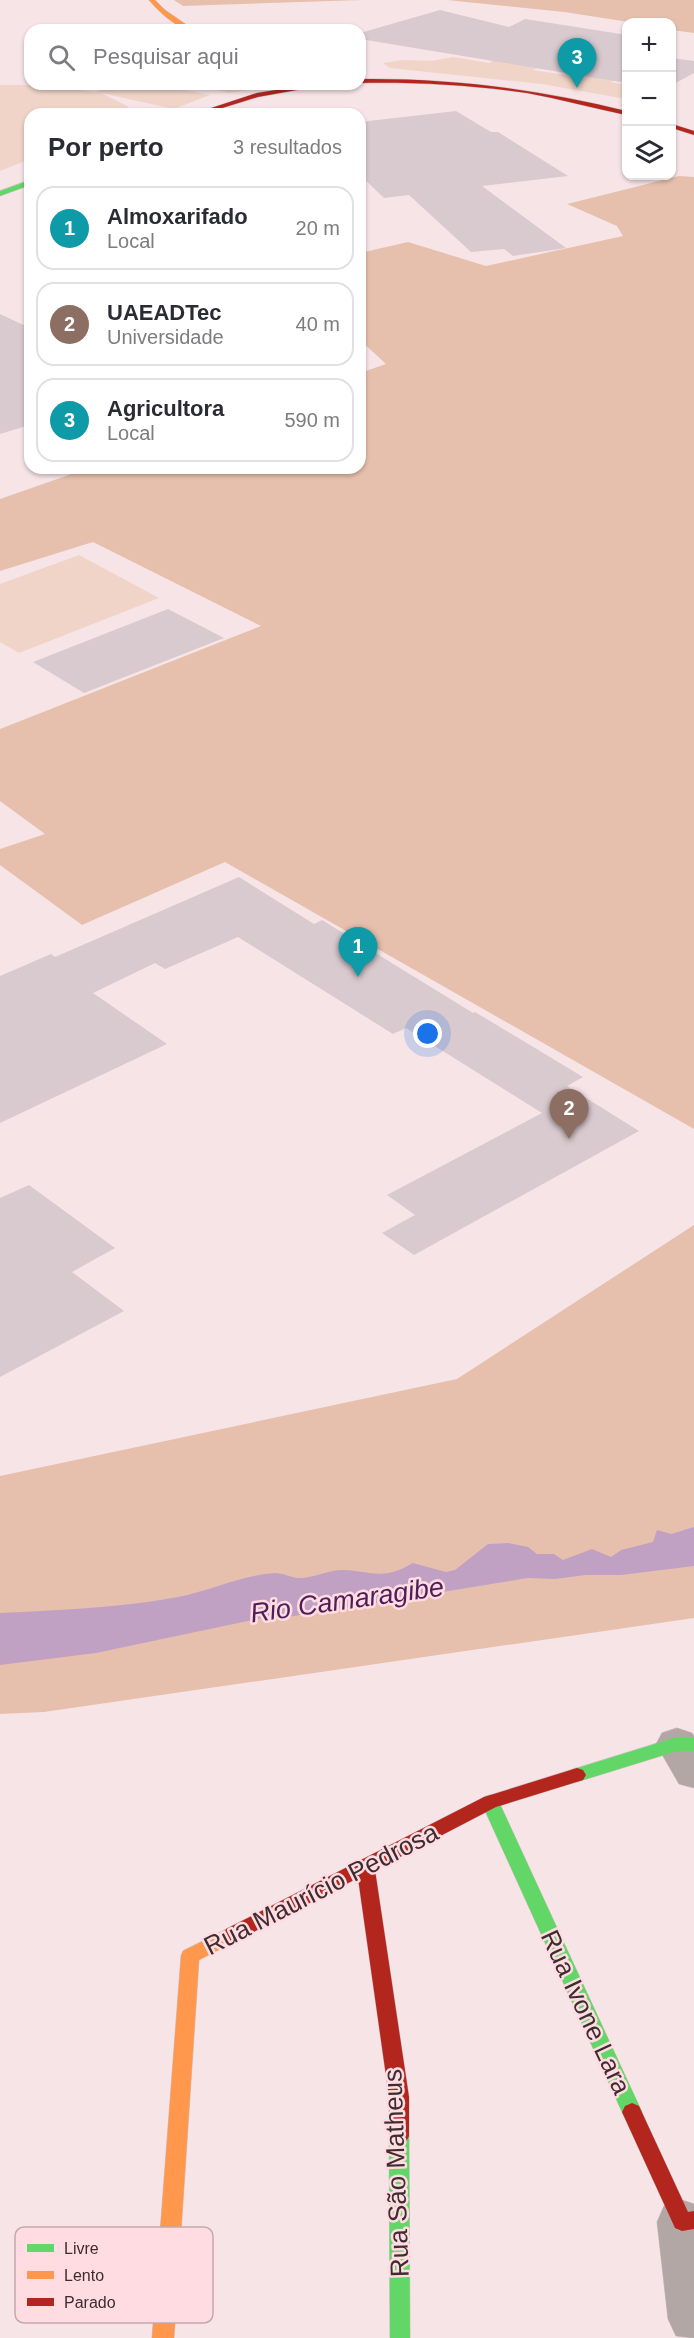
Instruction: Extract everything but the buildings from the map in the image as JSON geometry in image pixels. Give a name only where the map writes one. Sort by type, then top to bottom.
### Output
[{"type":"street","points":[[152,0],[182,24]]},
{"type":"street","points":[[366,72],[414,80]]},
{"type":"street","points":[[366,81],[448,80],[519,88],[556,94],[622,111]]},
{"type":"street","points":[[215,108],[257,95],[289,90]]},
{"type":"street","points":[[676,127],[694,133]]},
{"type":"street","points":[[0,194],[24,184]]},
{"type":"street","name":"Rua Maurício Pedrosa","points":[[171,2227],[190,1956],[490,1802],[688,1753]]},
{"type":"street","name":"Rua Ivone Lara","points":[[490,1802],[688,2221],[694,2319]]},
{"type":"street","name":"Rua São Matheus","points":[[365,1866],[399,2097],[400,2338]]},
{"type":"street","name":"Rua Maurício Pedrosa","points":[[163,2338],[164,2323]]},
{"type":"shaded area","points":[[174,0],[362,0],[183,6]]},
{"type":"shaded area","points":[[447,0],[694,0],[694,33],[676,31],[676,18],[622,18],[622,21],[564,12]]},
{"type":"shaded area","points":[[515,50],[557,57],[533,70],[578,77],[601,66],[622,73],[622,76],[611,82],[622,84],[622,98],[542,84],[390,68],[383,63],[403,60],[432,61],[453,57],[489,63]]},
{"type":"shaded area","points":[[0,85],[24,85],[24,90],[95,92],[100,90],[187,90],[210,95],[177,108],[101,93],[128,108],[24,108],[24,161],[0,171]]},
{"type":"shaded area","points":[[216,90],[247,90],[229,93]]},
{"type":"shaded area","points":[[679,176],[694,177],[694,1129],[225,862],[82,925],[0,865],[0,849],[45,834],[0,801],[0,729],[261,626],[93,542],[0,571],[0,499],[72,474],[366,474],[366,371],[386,364],[366,346],[366,252],[408,242],[486,266],[623,236],[617,226],[567,204],[663,180],[676,180],[676,177]]},
{"type":"shaded area","points":[[79,555],[159,598],[19,653],[0,642],[0,584]]},
{"type":"shaded area","points":[[694,1225],[694,1618],[44,1712],[0,1714],[0,1476],[457,1379]]},
{"type":"water","name":"Rio Camaragibe","points":[[694,1527],[694,1566],[621,1575],[586,1575],[555,1579],[528,1578],[288,1617],[262,1618],[96,1653],[0,1665],[0,1613],[89,1608],[156,1601],[262,1574],[275,1573],[297,1578],[342,1570],[378,1574],[393,1572],[413,1563],[446,1572],[455,1570],[488,1544],[508,1543],[528,1547],[537,1554],[554,1554],[563,1560],[592,1549],[611,1557],[621,1550],[653,1542],[657,1530],[671,1534]]},
{"type":"traffic: fast","points":[[0,194],[24,184]]},
{"type":"traffic: fast","points":[[577,1775],[677,1744],[694,1744]]},
{"type":"traffic: fast","points":[[490,1802],[632,2112]]},
{"type":"traffic: fast","points":[[399,2136],[400,2338]]},
{"type":"traffic: slow","points":[[152,0],[182,24]]},
{"type":"traffic: slow","points":[[171,2227],[190,1956],[233,1934]]},
{"type":"traffic: slow","points":[[163,2338],[164,2323]]},
{"type":"traffic: jam","points":[[366,81],[461,83],[560,97],[622,112]]},
{"type":"traffic: jam","points":[[215,108],[257,95],[289,90]]},
{"type":"traffic: jam","points":[[676,127],[694,133]]},
{"type":"traffic: jam","points":[[233,1934],[490,1802],[577,1775]]},
{"type":"traffic: jam","points":[[365,1866],[399,2097],[399,2136]]},
{"type":"traffic: jam","points":[[632,2112],[682,2222],[694,2220]]},
{"type":"place","name":"Agricultora","points":[[577,88]]},
{"type":"place","name":"Almoxarifado","points":[[358,977]]},
{"type":"place","name":"UAEADTec","points":[[569,1139]]}]
